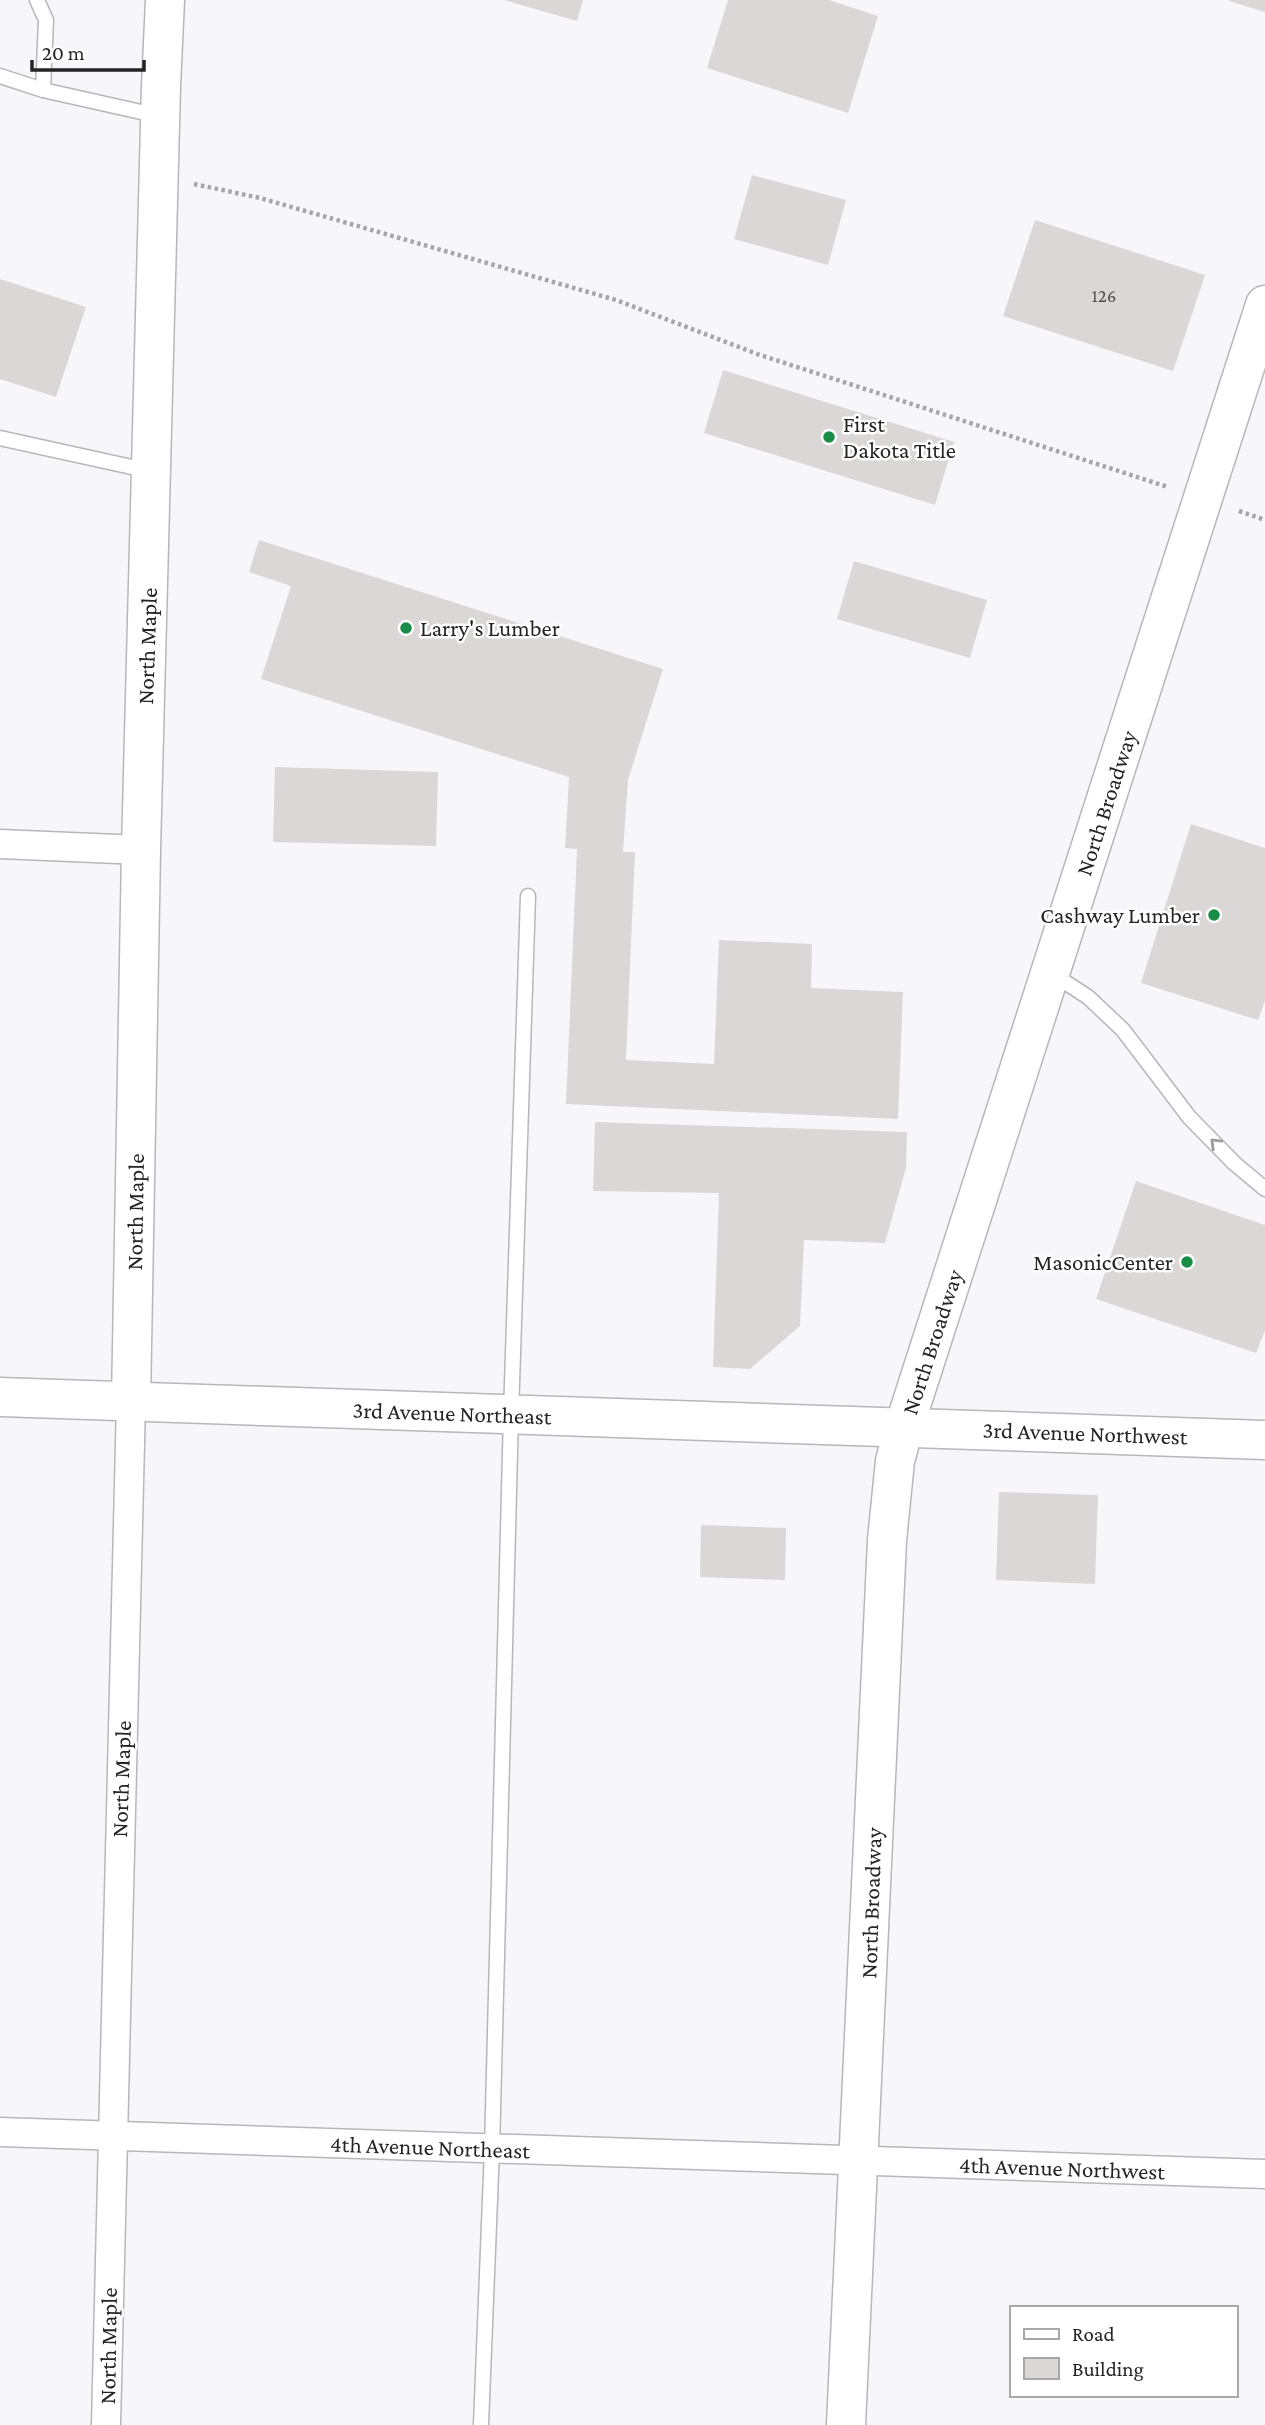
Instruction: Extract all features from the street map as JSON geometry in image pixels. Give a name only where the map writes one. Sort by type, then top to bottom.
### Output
[{"type":"street","name":"North Maple","points":[[106,2425],[131,1402],[141,850],[165,0]]},
{"type":"street","name":"North Broadway","points":[[846,2425],[887,1540],[895,1461],[1265,305]]},
{"type":"street","points":[[0,844],[141,850]]},
{"type":"street","name":"3rd Avenue Northeast","points":[[0,1397],[904,1427]]},
{"type":"street","name":"3rd Avenue Northwest","points":[[904,1427],[1265,1440]]},
{"type":"street","name":"4th Avenue Northeast","points":[[0,2132],[860,2162]]},
{"type":"street","name":"4th Avenue Northwest","points":[[860,2162],[1265,2174]]},
{"type":"lane","points":[[37,0],[46,20],[43,90]]},
{"type":"lane","points":[[0,76],[43,90],[160,116]]},
{"type":"lane","points":[[0,438],[151,471]]},
{"type":"lane","points":[[481,2425],[492,2149],[511,1414],[528,896]]},
{"type":"lane","points":[[1051,973],[1088,997],[1123,1030],[1189,1117],[1234,1163],[1265,1189]]},
{"type":"path","points":[[159,176],[260,198],[616,300],[757,354],[1265,520]]},
{"type":"building","points":[[504,0],[583,0],[577,21]]},
{"type":"building","points":[[728,0],[829,0],[878,16],[848,113],[707,68]]},
{"type":"building","points":[[1229,0],[1265,0],[1265,12],[1229,1]]},
{"type":"building","points":[[752,175],[846,200],[828,265],[734,239]]},
{"type":"building","points":[[1035,220],[1205,275],[1173,371],[1003,316]]},
{"type":"building","points":[[0,279],[86,307],[56,397],[0,379]]},
{"type":"building","name":"First Dakota Title","points":[[723,370],[954,442],[935,505],[704,433]]},
{"type":"building","points":[[259,540],[663,669],[628,780],[623,852],[635,852],[626,1060],[714,1064],[719,940],[812,944],[811,988],[903,992],[898,1119],[566,1104],[577,849],[565,848],[569,777],[261,679],[291,586],[249,572]]},
{"type":"building","points":[[854,561],[987,600],[970,658],[837,619]]},
{"type":"building","points":[[275,767],[438,772],[436,846],[273,842]]},
{"type":"building","name":"Cashway Lumber","points":[[1191,824],[1265,848],[1265,1001],[1258,1020],[1141,983]]},
{"type":"building","points":[[595,1122],[907,1132],[906,1168],[885,1243],[804,1240],[800,1326],[750,1369],[713,1367],[719,1193],[593,1191]]},
{"type":"building","name":"MasonicCenter","points":[[1136,1181],[1265,1225],[1265,1330],[1256,1353],[1096,1299]]},
{"type":"building","points":[[999,1492],[1098,1495],[1095,1584],[996,1580]]},
{"type":"building","points":[[701,1525],[786,1528],[785,1580],[700,1577]]},
{"type":"place","name":"First Dakota Title","points":[[829,437]]},
{"type":"place","name":"Larry's Lumber","points":[[406,628]]},
{"type":"place","name":"Cashway Lumber","points":[[1214,915]]},
{"type":"place","name":"MasonicCenter","points":[[1187,1262]]}]
